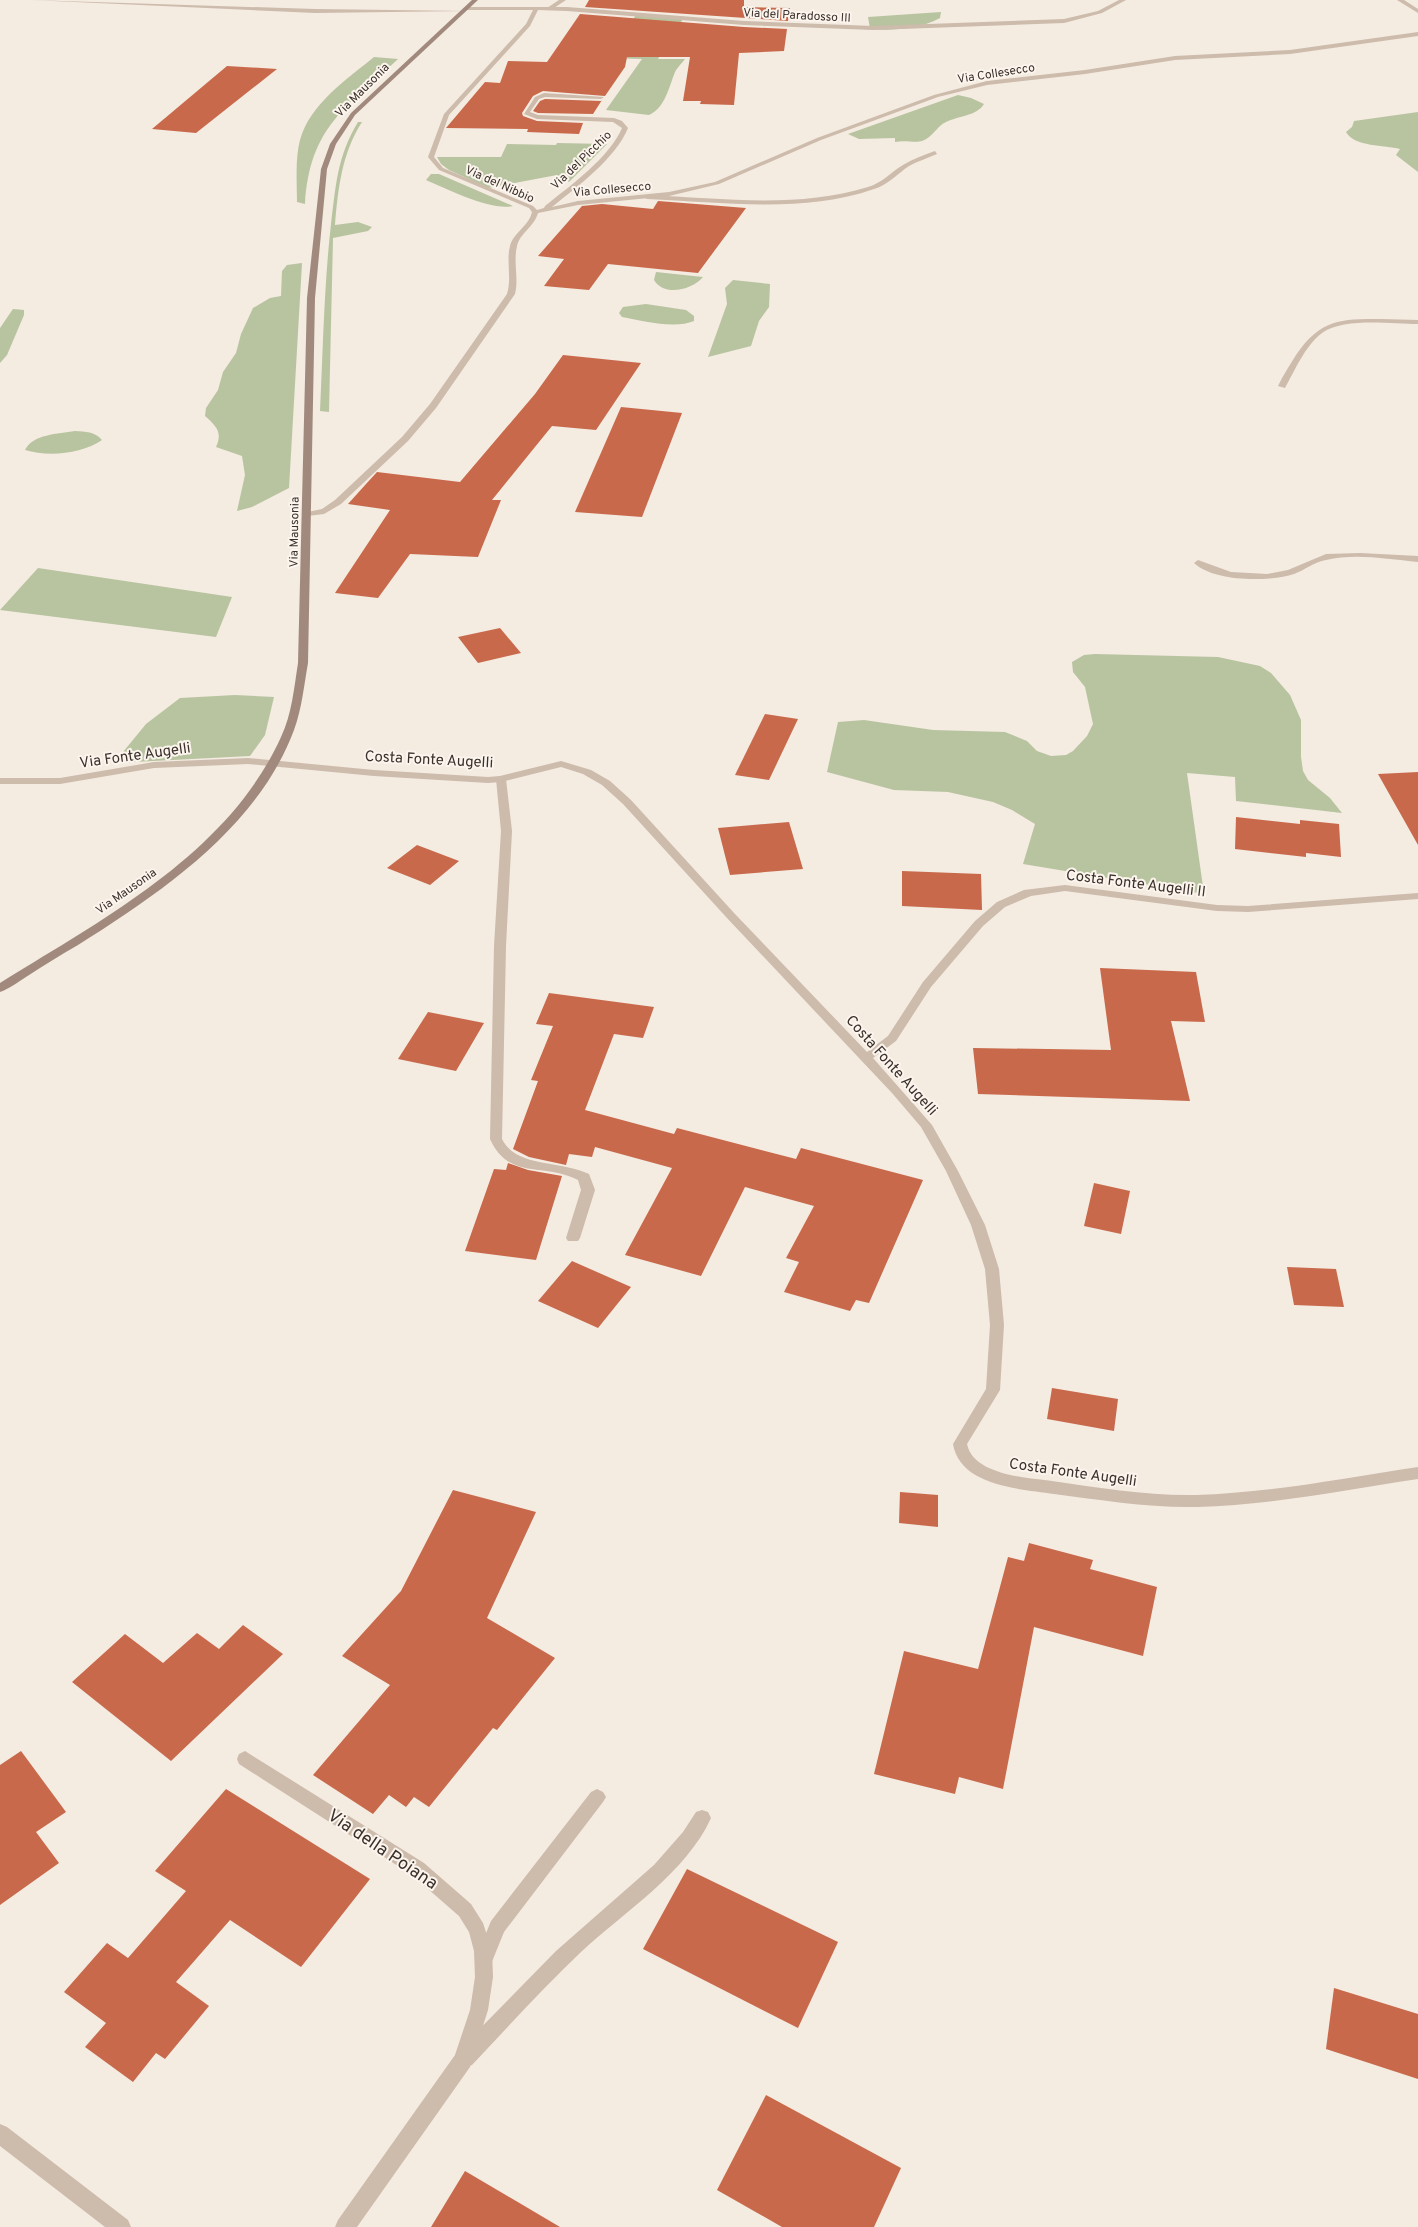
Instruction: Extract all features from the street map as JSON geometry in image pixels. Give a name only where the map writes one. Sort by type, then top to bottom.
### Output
[{"type":"main road","name":"Via Mausonia","points":[[0,988],[111,917],[202,850],[228,826],[254,794],[274,762],[286,736],[293,714],[303,663],[311,298],[320,197],[328,156],[338,133],[353,114],[475,0]]},
{"type":"street","name":"Via del Paradosso III","points":[[34,0],[315,11],[548,8],[744,23],[881,28],[1064,21],[1100,12],[1123,0]]},
{"type":"street","points":[[548,8],[563,0]]},
{"type":"street","points":[[1400,0],[1418,11]]},
{"type":"street","name":"Via del Nibbio","points":[[307,513],[324,511],[338,502],[405,439],[433,406],[511,294],[515,283],[512,258],[514,243],[521,230],[535,216],[535,212],[526,205],[477,186],[441,169],[431,157],[446,116],[528,25],[536,9]]},
{"type":"street","name":"Via Collesecco","points":[[535,212],[595,201],[647,198],[682,192],[730,179],[820,139],[936,96],[963,88],[1174,58],[1290,52],[1418,34]]},
{"type":"street","name":"Via del Picchio","points":[[545,209],[574,185],[620,138],[624,128],[620,122],[614,120],[537,117],[526,113],[537,98],[544,95],[601,97]]},
{"type":"street","points":[[647,198],[791,200],[846,195],[880,185],[894,177],[905,166],[935,153]]},
{"type":"street","points":[[1282,386],[1319,332],[1328,327],[1360,322],[1418,322]]},
{"type":"street","points":[[1198,563],[1214,571],[1231,575],[1275,576],[1290,572],[1323,558],[1347,555],[1418,559]]},
{"type":"street","name":"Via Fonte Augelli","points":[[0,781],[60,781],[113,771],[191,762],[274,762]]},
{"type":"street","name":"Costa Fonte Augelli","points":[[274,762],[374,773],[502,779],[543,766],[561,764],[587,772],[606,783],[627,802],[750,936],[866,1057],[926,1125],[952,1171],[978,1225],[992,1269],[997,1325],[993,1390],[989,1400],[961,1438],[960,1449],[970,1463],[981,1471],[1006,1480],[1098,1494],[1192,1502],[1256,1497],[1418,1473]]},
{"type":"street","points":[[502,779],[505,795],[507,841],[501,917],[496,1139],[501,1152],[514,1160],[572,1171],[584,1177],[588,1190],[573,1238]]},
{"type":"street","name":"Costa Fonte Augelli II","points":[[866,1057],[880,1050],[901,1029],[927,984],[979,922],[996,907],[1020,894],[1065,888],[1217,908],[1248,909],[1418,896]]},
{"type":"street","name":"Via della Poiana","points":[[245,1759],[418,1869],[444,1891],[472,1919],[481,1939],[484,1977],[480,2010],[463,2060],[344,2227]]},
{"type":"street","points":[[484,1963],[497,1927],[597,1797]]},
{"type":"street","points":[[463,2060],[576,1945],[652,1882],[676,1857],[702,1818]]},
{"type":"street","points":[[0,2134],[122,2227]]},
{"type":"green space","points":[[941,12],[940,18],[924,25],[887,30],[870,29],[868,17]]},
{"type":"green space","points":[[636,15],[683,19],[658,59],[685,59],[675,72],[663,102],[649,115],[606,110],[642,59],[606,58]]},
{"type":"green space","points":[[374,57],[398,59],[362,91],[334,121],[314,155],[308,177],[305,204],[297,202],[297,155],[305,127],[312,115],[331,93]]},
{"type":"green space","points":[[958,95],[984,104],[977,111],[943,124],[922,141],[895,142],[895,138],[859,139],[848,134]]},
{"type":"green space","points":[[1418,112],[1418,172],[1396,155],[1400,149],[1363,143],[1350,137],[1346,132],[1352,127],[1354,121]]},
{"type":"green space","points":[[358,122],[362,122],[345,158],[342,171],[335,225],[358,222],[372,227],[368,231],[333,238],[329,412],[320,411],[327,271],[334,197],[342,159]]},
{"type":"green space","points":[[557,143],[607,144],[569,182],[557,175],[488,188],[449,170],[441,164],[437,157],[501,157],[507,144],[556,145]]},
{"type":"green space","points":[[431,174],[439,174],[513,206],[493,205],[469,198],[426,180]]},
{"type":"green space","points":[[302,263],[289,488],[252,507],[237,511],[245,475],[242,456],[216,447],[219,437],[218,433],[215,426],[205,416],[206,408],[218,390],[223,372],[236,353],[241,334],[253,308],[270,298],[281,296],[282,271],[287,265]]},
{"type":"green space","points":[[656,272],[703,277],[698,282],[685,288],[671,290],[664,289],[654,280]]},
{"type":"green space","points":[[733,280],[770,284],[769,307],[759,321],[751,346],[708,357],[727,304],[725,288]]},
{"type":"green space","points":[[646,304],[686,310],[694,316],[694,321],[678,324],[658,324],[622,317],[619,313],[623,307]]},
{"type":"green space","points":[[13,309],[24,310],[24,315],[7,355],[0,363],[0,328]]},
{"type":"green space","points":[[75,431],[93,433],[102,440],[94,445],[65,453],[54,454],[25,450],[40,438]]},
{"type":"green space","points":[[38,568],[232,597],[216,637],[0,610]]},
{"type":"green space","points":[[1084,655],[1218,657],[1260,666],[1271,673],[1290,695],[1301,720],[1303,771],[1308,780],[1330,798],[1342,813],[1236,801],[1235,777],[1187,773],[1204,894],[1023,864],[1035,824],[1012,810],[993,802],[948,792],[894,790],[827,772],[838,722],[864,720],[933,730],[1005,732],[1027,741],[1037,751],[1051,756],[1066,755],[1073,751],[1087,736],[1093,724],[1085,687],[1073,672],[1072,662]]},
{"type":"green space","points":[[235,695],[274,697],[265,735],[250,756],[114,763],[146,724],[180,698]]},
{"type":"building","points":[[589,0],[744,0],[744,7],[790,8],[788,21],[585,7]]},
{"type":"building","points":[[580,14],[787,29],[784,51],[739,53],[734,105],[700,104],[701,101],[683,101],[690,57],[627,57],[625,67],[605,96],[543,91],[533,96],[522,113],[523,116],[537,121],[583,123],[579,134],[527,132],[528,129],[446,128],[485,82],[500,83],[508,61],[547,62]]},
{"type":"building","points":[[227,66],[277,69],[196,133],[152,129]]},
{"type":"building","points":[[545,99],[602,100],[593,114],[538,113],[533,111],[540,101]]},
{"type":"building","points":[[658,201],[746,208],[698,273],[608,264],[589,290],[544,286],[564,259],[538,256],[582,206],[602,204],[653,209]]},
{"type":"building","points":[[563,355],[641,363],[596,430],[552,426],[492,500],[501,500],[478,557],[410,554],[378,598],[335,593],[390,510],[348,504],[377,472],[460,482],[535,394]]},
{"type":"building","points":[[621,407],[682,413],[642,517],[575,512]]},
{"type":"building","points":[[500,628],[521,653],[478,663],[458,637]]},
{"type":"building","points":[[765,714],[798,719],[769,780],[735,775]]},
{"type":"building","points":[[1418,772],[1418,845],[1378,774]]},
{"type":"building","points":[[1236,817],[1300,824],[1300,820],[1339,824],[1341,857],[1306,853],[1306,857],[1235,849]]},
{"type":"building","points":[[789,822],[803,869],[730,875],[718,828]]},
{"type":"building","points":[[417,845],[459,861],[430,885],[387,868]]},
{"type":"building","points":[[902,871],[981,874],[982,910],[902,906]]},
{"type":"building","points":[[1100,968],[1196,972],[1205,1022],[1171,1021],[1190,1101],[978,1094],[973,1048],[1111,1050]]},
{"type":"building","points":[[549,993],[654,1007],[643,1038],[614,1034],[585,1110],[674,1134],[677,1128],[796,1159],[801,1148],[923,1180],[869,1303],[856,1300],[850,1311],[784,1292],[799,1262],[786,1258],[814,1206],[745,1187],[701,1276],[625,1255],[672,1168],[595,1147],[592,1157],[569,1154],[566,1165],[529,1157],[513,1149],[538,1081],[531,1080],[553,1026],[536,1024]]},
{"type":"building","points":[[428,1012],[484,1023],[456,1071],[398,1059]]},
{"type":"building","points":[[508,1163],[528,1170],[562,1176],[536,1260],[465,1251],[494,1169],[506,1170]]},
{"type":"building","points":[[1094,1183],[1130,1191],[1121,1234],[1084,1226]]},
{"type":"building","points":[[572,1261],[631,1287],[598,1328],[538,1301]]},
{"type":"building","points":[[1287,1267],[1336,1269],[1344,1307],[1294,1305]]},
{"type":"building","points":[[1052,1388],[1118,1399],[1114,1431],[1047,1419]]},
{"type":"building","points":[[453,1490],[536,1512],[487,1618],[555,1658],[497,1730],[493,1728],[429,1807],[414,1797],[406,1807],[389,1795],[373,1814],[313,1775],[390,1685],[342,1656],[401,1591]]},
{"type":"building","points":[[900,1492],[938,1495],[938,1527],[899,1523]]},
{"type":"building","points":[[1029,1543],[1093,1560],[1090,1569],[1157,1587],[1143,1656],[1034,1627],[1003,1789],[959,1777],[955,1794],[874,1774],[904,1651],[978,1669],[1008,1557],[1024,1561]]},
{"type":"building","points":[[243,1625],[283,1654],[171,1761],[72,1682],[125,1634],[163,1663],[197,1633],[219,1649]]},
{"type":"building","points":[[21,1751],[66,1812],[36,1832],[59,1863],[0,1905],[0,1765]]},
{"type":"building","points":[[226,1789],[370,1879],[301,1967],[230,1920],[176,1982],[209,2006],[165,2059],[156,2053],[133,2082],[85,2047],[106,2023],[64,1992],[107,1943],[128,1958],[186,1891],[155,1871]]},
{"type":"building","points":[[687,1869],[838,1942],[798,2028],[643,1949]]},
{"type":"building","points":[[1334,1988],[1418,2014],[1418,2079],[1326,2049]]},
{"type":"building","points":[[766,2095],[901,2168],[874,2227],[782,2227],[717,2190]]},
{"type":"building","points":[[465,2171],[560,2227],[431,2227]]}]
